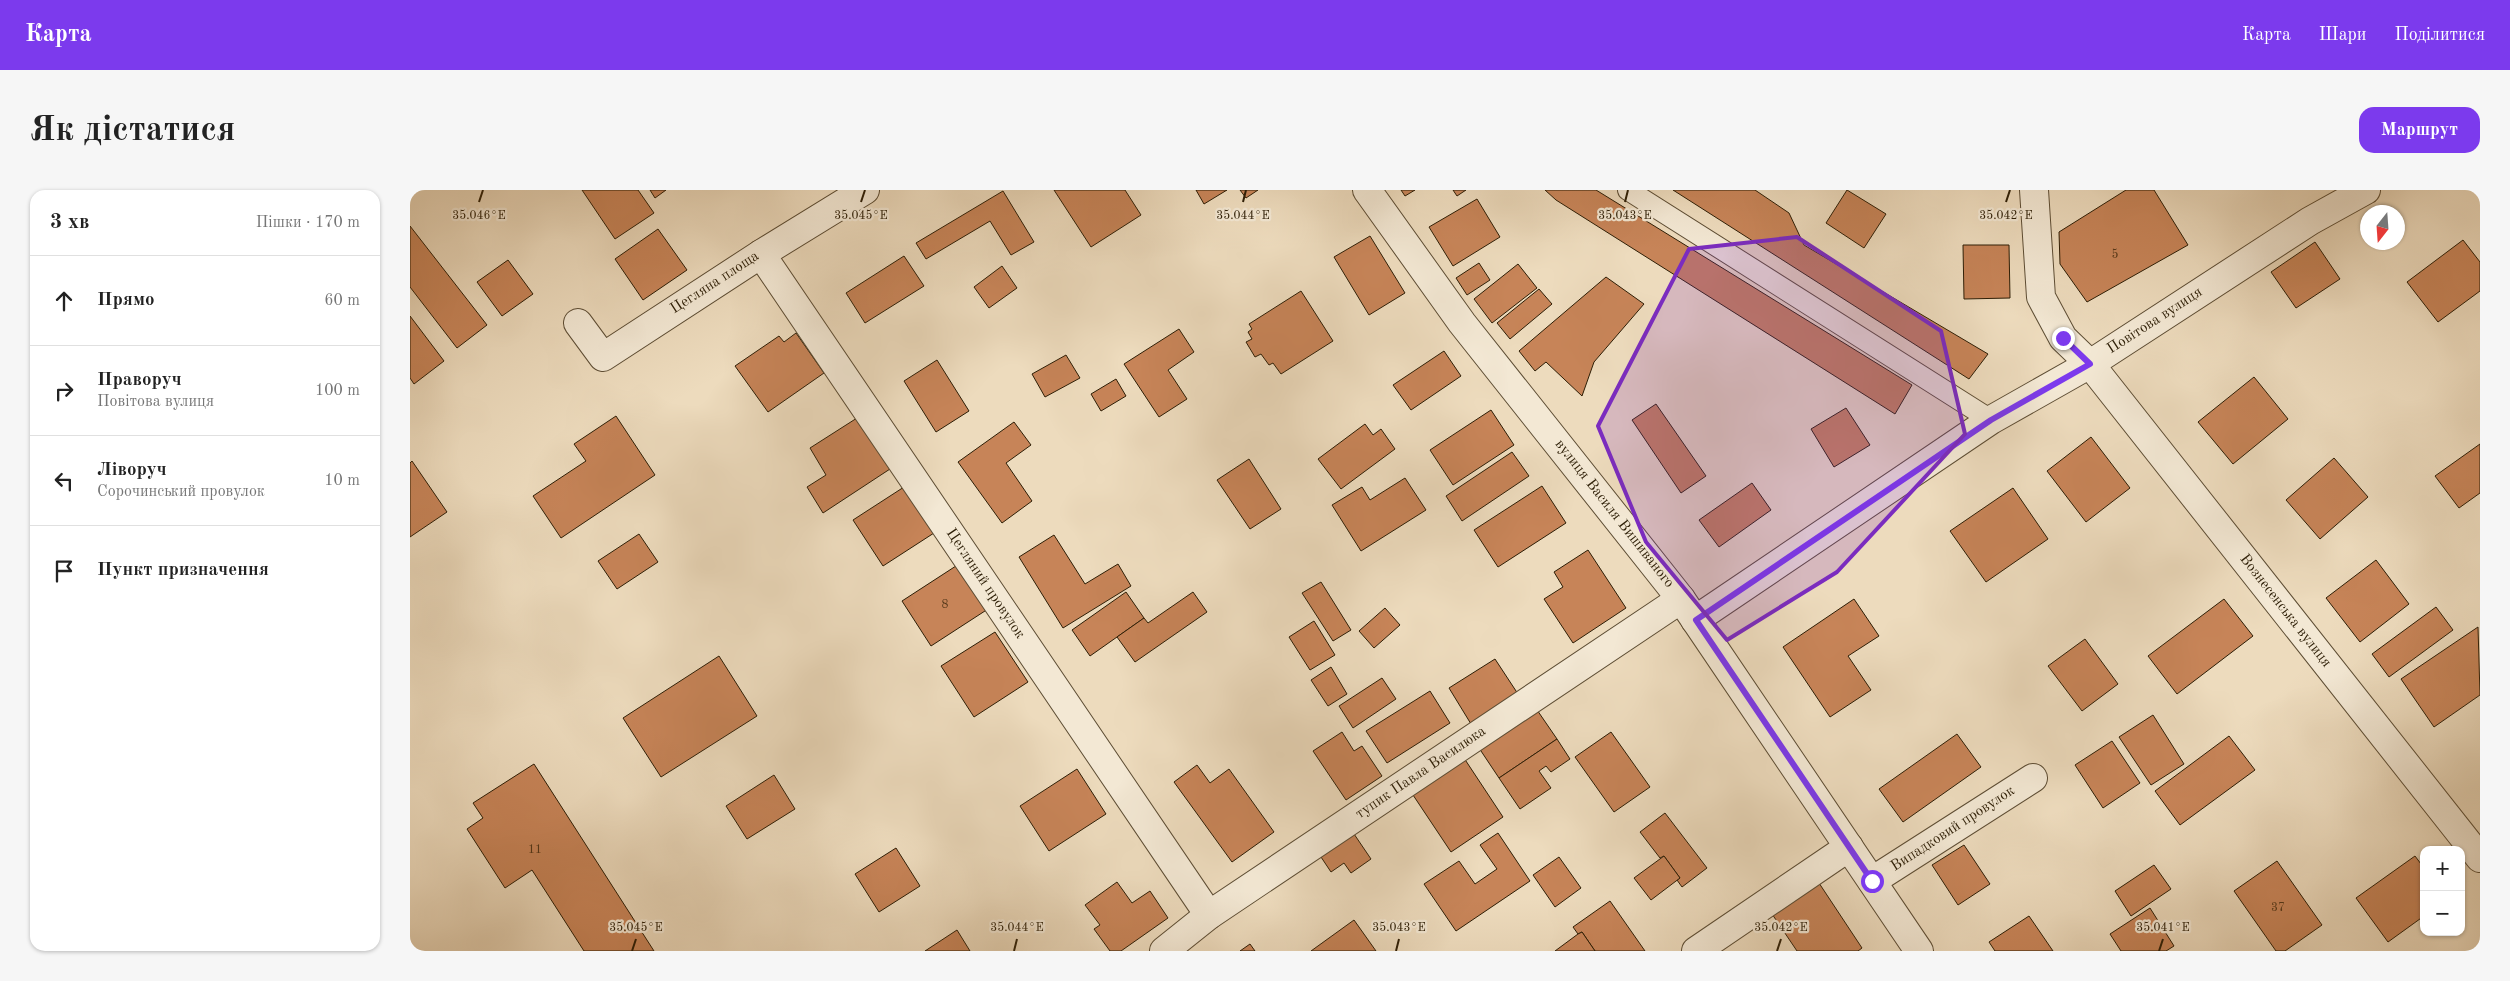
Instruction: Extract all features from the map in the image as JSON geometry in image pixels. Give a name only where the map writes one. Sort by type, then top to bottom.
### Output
[{"type":"street","name":"Цегляна площа","points":[[578,323],[603,357],[761,254],[865,190]]},
{"type":"street","name":"вулиця Василя Вишиваного","points":[[1367,190],[1462,324],[1688,610],[1919,951]]},
{"type":"street","name":"Вознесенська вулиця","points":[[2034,190],[2041,297],[2063,338],[2090,364],[2480,858]]},
{"type":"street","name":"Повітова вулиця","points":[[1688,610],[1991,420],[2090,364],[2310,221],[2366,190]]},
{"type":"street","name":"Цегляний провулок","points":[[761,254],[1209,915]]},
{"type":"street","name":"тупик Павла Василюка","points":[[1164,951],[1209,915],[1688,610]]},
{"type":"street","name":"Випадковий провулок","points":[[1872,881],[2033,778]]},
{"type":"street","points":[[1696,951],[1849,847]]},
{"type":"lane","points":[[1628,190],[1991,420]]},
{"type":"highlighted area","points":[[1797,237],[1941,331],[1965,434],[1837,572],[1727,640],[1646,542],[1598,426],[1689,249]]},
{"type":"building","points":[[582,190],[638,190],[654,213],[615,239]]},
{"type":"building","points":[[650,190],[666,190],[655,198]]},
{"type":"building","points":[[1054,190],[1125,190],[1141,215],[1091,247]]},
{"type":"building","points":[[1196,190],[1227,190],[1204,204]]},
{"type":"building","points":[[1240,190],[1258,190],[1246,198]]},
{"type":"building","points":[[1401,190],[1415,190],[1405,196]]},
{"type":"building","points":[[1453,190],[1466,190],[1457,196]]},
{"type":"building","points":[[1545,190],[1596,190],[1912,385],[1895,414],[1556,200]]},
{"type":"building","points":[[1673,190],[1755,190],[1789,213],[1804,245],[1988,354],[1969,379]]},
{"type":"building","points":[[1847,190],[1886,214],[1864,248],[1826,223]]},
{"type":"building","points":[[2126,190],[2154,190],[2188,245],[2087,302],[2060,264],[2059,232]]},
{"type":"building","points":[[1003,191],[1034,242],[1011,255],[990,221],[926,259],[916,243]]},
{"type":"building","points":[[1477,199],[1500,237],[1453,266],[1429,227]]},
{"type":"building","points":[[410,226],[487,325],[457,348],[410,287]]},
{"type":"building","points":[[658,229],[687,270],[643,300],[615,259]]},
{"type":"building","points":[[1370,236],[1405,293],[1369,315],[1334,257]]},
{"type":"building","points":[[2463,240],[2480,262],[2480,291],[2438,322],[2407,282]]},
{"type":"building","points":[[2315,242],[2340,279],[2296,308],[2271,272]]},
{"type":"building","points":[[1963,245],[2009,245],[2010,298],[1964,299]]},
{"type":"building","points":[[904,256],[924,286],[865,323],[846,293]]},
{"type":"building","points":[[508,260],[533,294],[502,316],[477,282]]},
{"type":"building","points":[[1479,263],[1490,280],[1467,295],[1456,278]]},
{"type":"building","points":[[1518,264],[1537,288],[1492,323],[1474,299]]},
{"type":"building","points":[[1002,266],[1017,288],[989,308],[974,287]]},
{"type":"building","points":[[1606,277],[1644,304],[1594,362],[1582,396],[1546,362],[1535,371],[1519,351]]},
{"type":"building","points":[[1539,289],[1552,304],[1510,339],[1497,323]]},
{"type":"building","points":[[1301,291],[1333,341],[1281,374],[1273,363],[1269,365],[1261,354],[1255,357],[1246,342],[1252,339],[1248,332],[1252,329],[1249,324]]},
{"type":"building","points":[[410,316],[444,361],[414,384],[410,378]]},
{"type":"building","points":[[1179,329],[1194,352],[1168,370],[1187,399],[1159,417],[1124,364]]},
{"type":"building","points":[[796,333],[824,373],[768,412],[735,366],[779,336],[784,342]]},
{"type":"building","points":[[1444,351],[1461,376],[1411,410],[1393,385]]},
{"type":"building","points":[[1066,355],[1080,378],[1045,397],[1032,374]]},
{"type":"building","points":[[937,360],[969,411],[936,432],[904,381]]},
{"type":"building","points":[[2254,377],[2288,419],[2233,464],[2198,422]]},
{"type":"building","points":[[1116,379],[1126,396],[1101,411],[1091,394]]},
{"type":"building","points":[[1656,404],[1706,476],[1681,493],[1632,420]]},
{"type":"building","points":[[1846,408],[1870,445],[1834,467],[1811,429]]},
{"type":"building","points":[[1491,410],[1514,445],[1453,485],[1430,450]]},
{"type":"building","points":[[616,416],[655,475],[561,538],[533,496],[586,461],[574,444]]},
{"type":"building","points":[[857,418],[890,469],[823,513],[807,487],[826,475],[810,448]]},
{"type":"building","points":[[1014,422],[1031,445],[1006,463],[1032,501],[1002,523],[958,462]]},
{"type":"building","points":[[1365,424],[1373,435],[1381,429],[1395,449],[1341,489],[1318,459]]},
{"type":"building","points":[[2091,437],[2130,488],[2086,522],[2047,471]]},
{"type":"building","points":[[2480,444],[2480,493],[2459,508],[2435,476]]},
{"type":"building","points":[[1512,452],[1529,476],[1462,521],[1446,496]]},
{"type":"building","points":[[2334,458],[2368,497],[2320,539],[2286,500]]},
{"type":"building","points":[[1249,459],[1281,509],[1250,529],[1217,480]]},
{"type":"building","points":[[412,461],[447,512],[410,537],[410,463]]},
{"type":"building","points":[[1405,478],[1426,510],[1361,551],[1332,505],[1362,487],[1370,500]]},
{"type":"building","points":[[1752,483],[1771,510],[1719,547],[1699,520]]},
{"type":"building","points":[[1542,486],[1566,523],[1498,567],[1474,530]]},
{"type":"building","points":[[904,487],[934,533],[883,566],[853,520]]},
{"type":"building","points":[[2013,488],[2048,539],[1986,582],[1950,531]]},
{"type":"building","points":[[639,534],[658,562],[617,589],[598,561]]},
{"type":"building","points":[[1054,535],[1085,584],[1118,564],[1131,586],[1063,628],[1019,557]]},
{"type":"building","points":[[1588,550],[1626,608],[1573,643],[1544,599],[1563,587],[1554,572]]},
{"type":"building","points":[[2376,560],[2409,604],[2360,642],[2326,598]]},
{"type":"building","points":[[959,564],[988,609],[931,646],[902,601]]},
{"type":"building","points":[[1321,582],[1351,630],[1333,641],[1302,593]]},
{"type":"building","points":[[1126,592],[1144,618],[1090,656],[1072,630]]},
{"type":"building","points":[[1193,592],[1207,612],[1135,662],[1117,637],[1144,618],[1148,623]]},
{"type":"building","points":[[1854,599],[1879,636],[1848,656],[1871,690],[1830,717],[1783,647]]},
{"type":"building","points":[[2224,599],[2253,636],[2177,694],[2148,656]]},
{"type":"building","points":[[2436,607],[2453,630],[2389,677],[2372,654]]},
{"type":"building","points":[[1385,608],[1400,625],[1374,648],[1359,631]]},
{"type":"building","points":[[1314,621],[1335,655],[1310,670],[1289,637]]},
{"type":"building","points":[[2478,627],[2480,695],[2434,727],[2401,679]]},
{"type":"building","points":[[995,632],[1028,682],[974,717],[941,666]]},
{"type":"building","points":[[2085,639],[2118,684],[2082,711],[2048,666]]},
{"type":"building","points":[[719,656],[757,716],[661,777],[623,718]]},
{"type":"building","points":[[1495,659],[1518,694],[1471,724],[1449,688]]},
{"type":"building","points":[[1331,667],[1347,694],[1328,706],[1311,680]]},
{"type":"building","points":[[1382,678],[1396,699],[1353,728],[1339,706]]},
{"type":"building","points":[[1430,691],[1450,723],[1387,763],[1366,731]]},
{"type":"building","points":[[1535,707],[1557,739],[1499,778],[1477,745]]},
{"type":"building","points":[[2153,715],[2184,764],[2151,785],[2119,737]]},
{"type":"building","points":[[1342,732],[1354,751],[1362,746],[1382,776],[1346,800],[1313,751]]},
{"type":"building","points":[[1611,732],[1650,787],[1614,812],[1575,757]]},
{"type":"building","points":[[1957,734],[1981,767],[1903,822],[1879,789]]},
{"type":"building","points":[[2229,736],[2255,770],[2180,825],[2155,791]]},
{"type":"building","points":[[1557,739],[1570,759],[1551,772],[1546,766],[1539,771],[1551,788],[1520,809],[1499,778]]},
{"type":"building","points":[[2112,741],[2140,783],[2103,808],[2075,765]]},
{"type":"building","points":[[1460,752],[1503,817],[1451,852],[1407,786]]},
{"type":"building","points":[[534,764],[654,951],[584,951],[532,870],[505,888],[467,829],[483,818],[473,803]]},
{"type":"building","points":[[1197,765],[1210,783],[1229,769],[1274,832],[1232,862],[1174,782]]},
{"type":"building","points":[[1077,769],[1106,814],[1049,851],[1020,806]]},
{"type":"building","points":[[774,775],[795,809],[747,839],[726,806]]},
{"type":"building","points":[[1665,813],[1707,868],[1682,887],[1677,880],[1680,878],[1664,856],[1660,858],[1640,832]]},
{"type":"building","points":[[1352,831],[1371,859],[1351,873],[1344,863],[1331,872],[1319,854]]},
{"type":"building","points":[[1498,833],[1530,881],[1456,931],[1424,884],[1459,861],[1475,884],[1497,869],[1480,845]]},
{"type":"building","points":[[1964,845],[1990,884],[1958,905],[1932,865]]},
{"type":"building","points":[[896,848],[920,886],[879,912],[855,874]]},
{"type":"building","points":[[1664,856],[1680,878],[1651,900],[1634,878]]},
{"type":"building","points":[[2415,856],[2420,863],[2420,919],[2388,942],[2356,898]]},
{"type":"building","points":[[1559,857],[1581,888],[1555,907],[1533,875]]},
{"type":"building","points":[[2277,861],[2322,925],[2285,951],[2276,951],[2234,891]]},
{"type":"building","points":[[2154,865],[2171,889],[2131,916],[2115,891]]},
{"type":"building","points":[[1817,880],[1862,948],[1858,951],[1797,951],[1770,911]]},
{"type":"building","points":[[1117,882],[1132,903],[1150,891],[1168,918],[1121,951],[1110,951],[1094,929],[1100,925],[1085,905]]},
{"type":"building","points":[[1610,901],[1645,951],[1595,951],[1582,932],[1578,934],[1573,927]]},
{"type":"building","points":[[2150,908],[2174,946],[2166,951],[2121,951],[2110,934]]},
{"type":"building","points":[[2029,916],[2053,951],[1995,951],[1989,942]]},
{"type":"building","points":[[1354,920],[1376,951],[1311,951]]},
{"type":"building","points":[[957,930],[970,951],[925,951]]},
{"type":"building","points":[[1582,932],[1595,951],[1555,951],[1578,934]]},
{"type":"building","points":[[1250,944],[1255,951],[1240,951]]},
{"type":"route","points":[[1872,881],[1696,620],[1991,420],[2090,364],[2063,338]]}]
